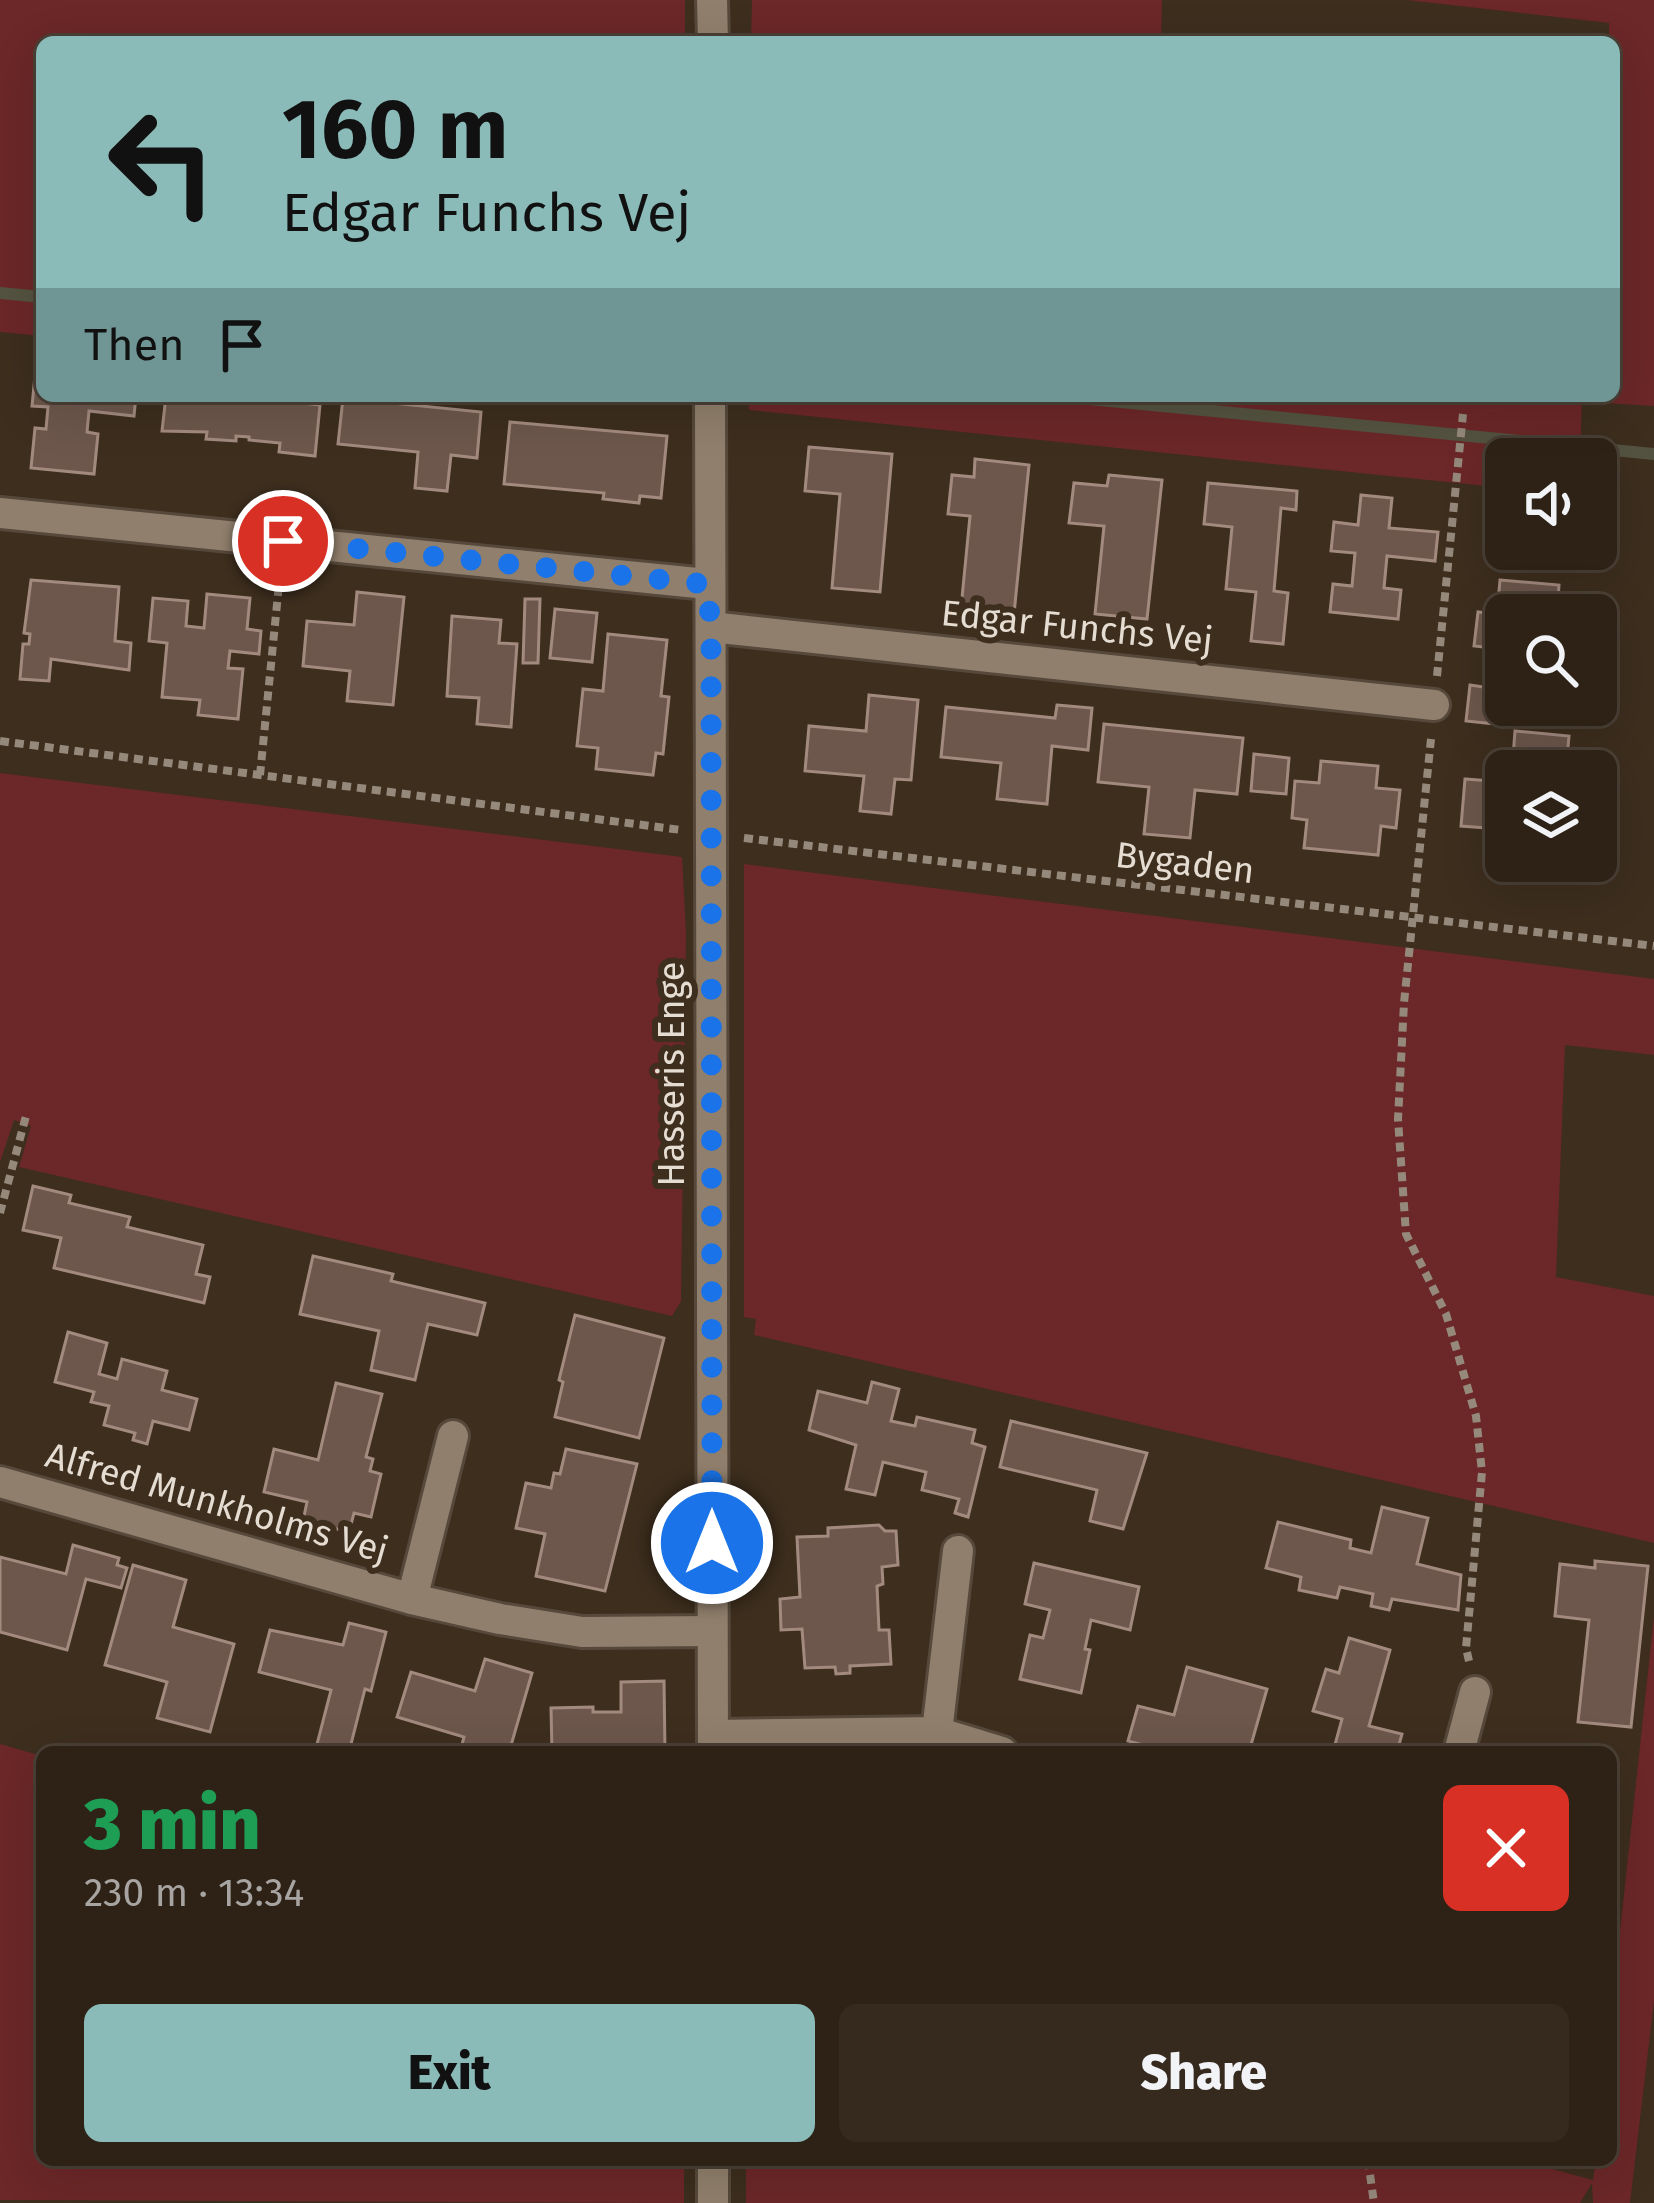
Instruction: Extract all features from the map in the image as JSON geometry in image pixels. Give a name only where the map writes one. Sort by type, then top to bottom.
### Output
[{"type":"street","points":[[712,0],[712,36]]},
{"type":"street","name":"Hasseris Enge","points":[[710,402],[713,1744]]},
{"type":"street","points":[[0,512],[707,584]]},
{"type":"street","name":"Edgar Funchs Vej","points":[[711,627],[1434,705]]},
{"type":"street","name":"Alfred Munkholms Vej","points":[[412,1598],[453,1436]]},
{"type":"street","name":"Alfred Munkholms Vej","points":[[0,1482],[500,1619],[582,1632],[712,1631]]},
{"type":"street","points":[[937,1732],[958,1551]]},
{"type":"street","points":[[1461,1746],[1475,1692]]},
{"type":"street","points":[[713,1744],[937,1732],[982,1746]]},
{"type":"street","points":[[713,2166],[713,2203]]},
{"type":"path","points":[[1463,415],[1413,917],[1398,1119],[1406,1234],[1446,1314],[1477,1416],[1483,1472],[1466,1648],[1475,1692]]},
{"type":"path","points":[[260,775],[283,541]]},
{"type":"path","name":"Bygaden","points":[[0,741],[710,834],[1654,946]]},
{"type":"path","points":[[0,1214],[26,1116]]},
{"type":"path","points":[[1369,2166],[1374,2203]]},
{"type":"shaded area","points":[[0,0],[685,0],[685,36],[36,36],[36,335],[0,332]]},
{"type":"shaded area","points":[[752,0],[1162,0],[1161,36],[751,36]]},
{"type":"shaded area","points":[[1407,0],[1654,0],[1654,406],[1605,403],[1620,402],[1620,36],[1609,36],[1609,23]]},
{"type":"shaded area","points":[[748,402],[1582,402],[1581,438],[1485,438],[1485,486],[749,410]]},
{"type":"shaded area","points":[[0,773],[682,857],[686,933],[681,1301],[672,1316],[19,1167],[31,1126],[14,1120],[0,1162]]},
{"type":"shaded area","points":[[744,864],[1654,979],[1654,1055],[1565,1045],[1556,1277],[1654,1296],[1654,1543],[754,1335],[756,1319],[744,1317]]},
{"type":"shaded area","points":[[1654,1616],[1654,2001],[1630,2203],[1593,2203],[1592,2183],[1580,2203],[746,2203],[746,2166],[1540,2166],[1593,2180],[1595,2166],[1617,2166],[1617,1960]]},
{"type":"shaded area","points":[[0,1744],[36,1754],[36,2166],[684,2166],[684,2203],[0,2200]]},
{"type":"building","points":[[36,365],[36,402],[135,402],[134,416],[89,411],[87,432],[98,434],[94,474],[31,468],[35,428],[46,429],[48,407],[32,406]]},
{"type":"building","points":[[165,402],[320,405],[315,456],[279,452],[280,443],[249,437],[206,439],[207,432],[162,431]]},
{"type":"building","points":[[343,402],[481,412],[477,458],[451,455],[447,491],[415,488],[418,452],[338,444]]},
{"type":"building","points":[[510,422],[667,436],[661,498],[640,496],[639,503],[603,499],[604,493],[504,484]]},
{"type":"building","points":[[809,447],[892,454],[880,592],[832,588],[840,494],[805,491]]},
{"type":"building","points":[[975,459],[1029,465],[1014,614],[961,608],[970,516],[948,514],[952,475],[974,477]]},
{"type":"building","points":[[1109,475],[1162,480],[1147,619],[1095,614],[1104,526],[1069,523],[1074,483],[1107,486]]},
{"type":"building","points":[[1208,483],[1297,491],[1296,510],[1281,508],[1274,591],[1288,593],[1283,644],[1251,641],[1256,592],[1226,589],[1232,527],[1204,524]]},
{"type":"building","points":[[1361,495],[1392,498],[1389,528],[1438,532],[1435,561],[1387,556],[1384,588],[1401,590],[1398,619],[1330,612],[1333,584],[1352,586],[1355,553],[1331,551],[1334,522],[1358,525]]},
{"type":"building","points":[[31,580],[119,587],[115,641],[131,643],[129,670],[51,659],[49,681],[20,679],[23,644],[29,644],[30,634],[24,633]]},
{"type":"building","points":[[1500,580],[1559,585],[1558,594],[1499,594]]},
{"type":"building","points":[[357,592],[404,597],[393,705],[347,701],[350,671],[303,666],[307,621],[354,625]]},
{"type":"building","points":[[207,594],[250,598],[247,629],[261,631],[259,654],[230,651],[228,668],[243,669],[238,719],[198,715],[200,700],[162,697],[167,643],[149,641],[153,598],[188,601],[186,626],[204,628]]},
{"type":"building","points":[[525,599],[540,599],[538,663],[523,663]]},
{"type":"building","points":[[555,609],[597,613],[592,662],[550,658]]},
{"type":"building","points":[[1478,612],[1485,613],[1485,647],[1474,646]]},
{"type":"building","points":[[452,616],[501,620],[499,643],[517,644],[511,727],[477,724],[479,698],[447,696]]},
{"type":"building","points":[[608,634],[667,640],[661,696],[669,697],[663,754],[656,753],[653,775],[596,769],[598,748],[577,746],[583,689],[603,691]]},
{"type":"building","points":[[1470,685],[1485,687],[1485,723],[1466,721]]},
{"type":"building","points":[[869,695],[918,700],[911,780],[895,779],[891,814],[860,811],[864,776],[805,771],[809,726],[866,731]]},
{"type":"building","points":[[1057,705],[1092,708],[1088,750],[1052,746],[1047,804],[997,799],[1001,763],[941,757],[946,707],[1055,718]]},
{"type":"building","points":[[1104,724],[1243,738],[1237,794],[1195,790],[1190,838],[1144,834],[1149,787],[1098,782]]},
{"type":"building","points":[[1515,731],[1569,736],[1568,750],[1514,750]]},
{"type":"building","points":[[1254,754],[1289,758],[1286,794],[1251,791]]},
{"type":"building","points":[[1321,761],[1378,766],[1376,788],[1400,790],[1396,828],[1381,826],[1378,855],[1304,848],[1307,820],[1292,818],[1295,781],[1319,783]]},
{"type":"building","points":[[1465,779],[1485,780],[1485,828],[1461,826]]},
{"type":"building","points":[[33,1186],[71,1195],[69,1203],[130,1217],[127,1227],[203,1245],[196,1274],[210,1277],[204,1303],[54,1268],[61,1238],[23,1230]]},
{"type":"building","points":[[313,1256],[393,1274],[391,1281],[485,1303],[477,1335],[428,1324],[415,1380],[371,1370],[379,1331],[300,1314]]},
{"type":"building","points":[[575,1315],[664,1338],[639,1438],[555,1417]]},
{"type":"building","points":[[68,1332],[107,1343],[99,1374],[117,1379],[122,1359],[167,1371],[162,1390],[197,1399],[189,1430],[153,1421],[147,1444],[133,1440],[135,1433],[104,1425],[109,1406],[91,1402],[94,1392],[55,1382]]},
{"type":"building","points":[[872,1382],[899,1389],[891,1421],[915,1426],[917,1417],[975,1430],[972,1443],[985,1447],[968,1517],[955,1513],[959,1499],[922,1490],[926,1472],[883,1462],[875,1495],[846,1489],[856,1445],[809,1430],[818,1391],[867,1403]]},
{"type":"building","points":[[336,1383],[382,1394],[366,1457],[373,1459],[370,1471],[381,1474],[371,1517],[354,1513],[349,1532],[303,1521],[307,1502],[264,1492],[274,1449],[318,1460]]},
{"type":"building","points":[[1011,1421],[1147,1453],[1123,1529],[1090,1521],[1097,1490],[1000,1467]]},
{"type":"building","points":[[566,1449],[637,1464],[605,1591],[536,1576],[545,1534],[516,1528],[526,1483],[551,1488]]},
{"type":"building","points":[[1382,1507],[1428,1518],[1417,1564],[1461,1575],[1458,1610],[1392,1599],[1389,1610],[1371,1606],[1373,1594],[1340,1587],[1337,1598],[1299,1590],[1301,1577],[1266,1568],[1278,1522],[1351,1540],[1350,1548],[1371,1553]]},
{"type":"building","points":[[879,1525],[885,1531],[896,1531],[898,1565],[882,1567],[883,1584],[877,1586],[879,1630],[889,1630],[891,1664],[850,1666],[850,1673],[836,1674],[835,1667],[805,1668],[802,1629],[781,1630],[780,1599],[800,1597],[797,1537],[828,1536],[828,1528]]},
{"type":"building","points":[[73,1545],[119,1558],[117,1565],[127,1568],[121,1588],[86,1579],[67,1650],[0,1632],[0,1557],[66,1574]]},
{"type":"building","points":[[1595,1561],[1648,1566],[1631,1727],[1578,1722],[1589,1620],[1555,1616],[1560,1564],[1595,1568]]},
{"type":"building","points":[[1034,1563],[1139,1587],[1130,1630],[1091,1620],[1081,1693],[1020,1679],[1030,1635],[1043,1638],[1050,1610],[1025,1604]]},
{"type":"building","points":[[133,1565],[186,1580],[173,1627],[234,1644],[210,1732],[157,1718],[167,1682],[105,1665]]},
{"type":"building","points":[[349,1623],[386,1632],[351,1746],[317,1746],[331,1690],[259,1672],[270,1630],[343,1645]]},
{"type":"building","points":[[1349,1638],[1390,1650],[1369,1726],[1402,1734],[1399,1746],[1335,1746],[1342,1719],[1313,1711],[1326,1669],[1339,1673]]},
{"type":"building","points":[[485,1659],[532,1673],[511,1746],[462,1746],[464,1737],[397,1717],[411,1672],[475,1691]]},
{"type":"building","points":[[1187,1667],[1267,1689],[1251,1746],[1147,1746],[1128,1741],[1138,1706],[1174,1715]]},
{"type":"building","points":[[664,1681],[665,1746],[552,1746],[551,1708],[621,1712],[621,1682]]},
{"type":"waterway","points":[[0,293],[36,296]]},
{"type":"waterway","points":[[1121,402],[1654,454]]},
{"type":"route","points":[[283,541],[707,584],[711,627],[712,1543]]}]
